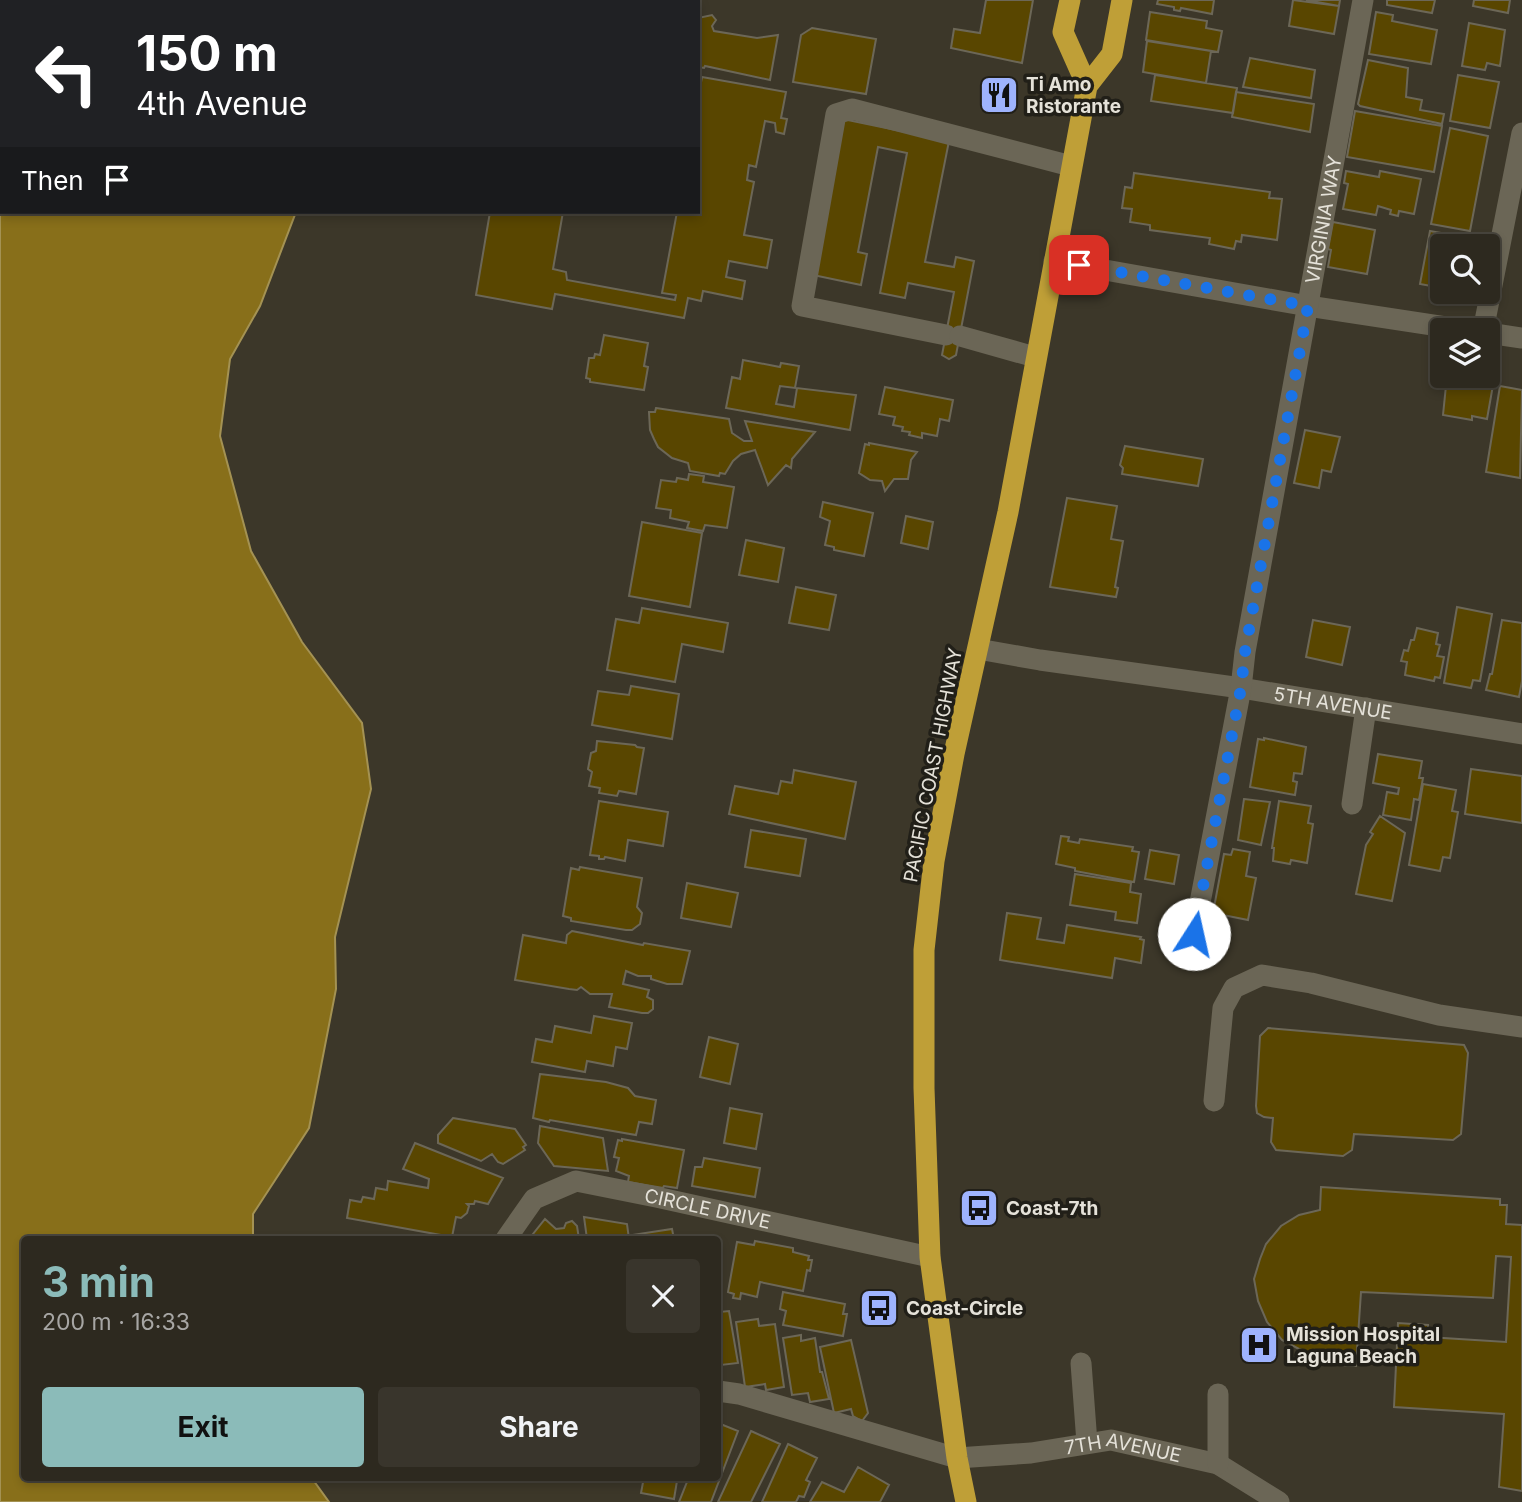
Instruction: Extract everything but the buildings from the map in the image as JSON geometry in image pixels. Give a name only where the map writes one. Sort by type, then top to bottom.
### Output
[{"type":"highway","points":[[1070,0],[1063,32],[1087,86]]},
{"type":"highway","name":"PACIFIC COAST HIGHWAY","points":[[966,1502],[957,1458],[930,1257],[924,1088],[924,950],[934,861],[954,754],[1008,512],[1087,86],[1112,54],[1122,0]]},
{"type":"street","name":"VIRGINIA WAY","points":[[1194,934],[1241,688],[1245,652],[1363,0]]},
{"type":"street","points":[[1035,358],[953,336],[802,306],[836,114],[852,109],[1072,166]]},
{"type":"street","points":[[1486,318],[1522,133]]},
{"type":"street","points":[[1054,261],[1430,325]]},
{"type":"street","points":[[1500,335],[1522,338]]},
{"type":"street","name":"5TH AVENUE","points":[[978,649],[1522,734]]},
{"type":"street","points":[[1352,804],[1366,708]]},
{"type":"street","points":[[1214,1101],[1223,1008],[1234,988],[1262,975],[1311,983],[1439,1014],[1522,1027]]},
{"type":"street","name":"CIRCLE DRIVE","points":[[508,1236],[534,1199],[576,1181],[930,1257]]},
{"type":"street","points":[[1081,1363],[1087,1443]]},
{"type":"street","points":[[721,1391],[739,1394],[957,1458]]},
{"type":"street","points":[[1218,1394],[1218,1464]]},
{"type":"street","name":"7TH AVENUE","points":[[957,1458],[1031,1454],[1111,1440],[1218,1464],[1279,1502]]},
{"type":"shaded area","points":[[0,214],[295,214],[260,306],[230,359],[220,436],[251,551],[302,642],[362,723],[371,789],[335,937],[336,989],[309,1128],[253,1214],[253,1236],[21,1236],[21,1481],[314,1481],[329,1502],[0,1502]]},
{"type":"place","name":"Ti Amo Ristorante","points":[[999,95]]},
{"type":"place","name":"Coast-7th","points":[[979,1208]]},
{"type":"place","name":"Coast-Circle","points":[[879,1308]]},
{"type":"place","name":"Mission Hospital Laguna Beach","points":[[1259,1345]]},
{"type":"route","points":[[1079,265],[1308,306],[1245,652],[1241,688],[1194,934]]}]
